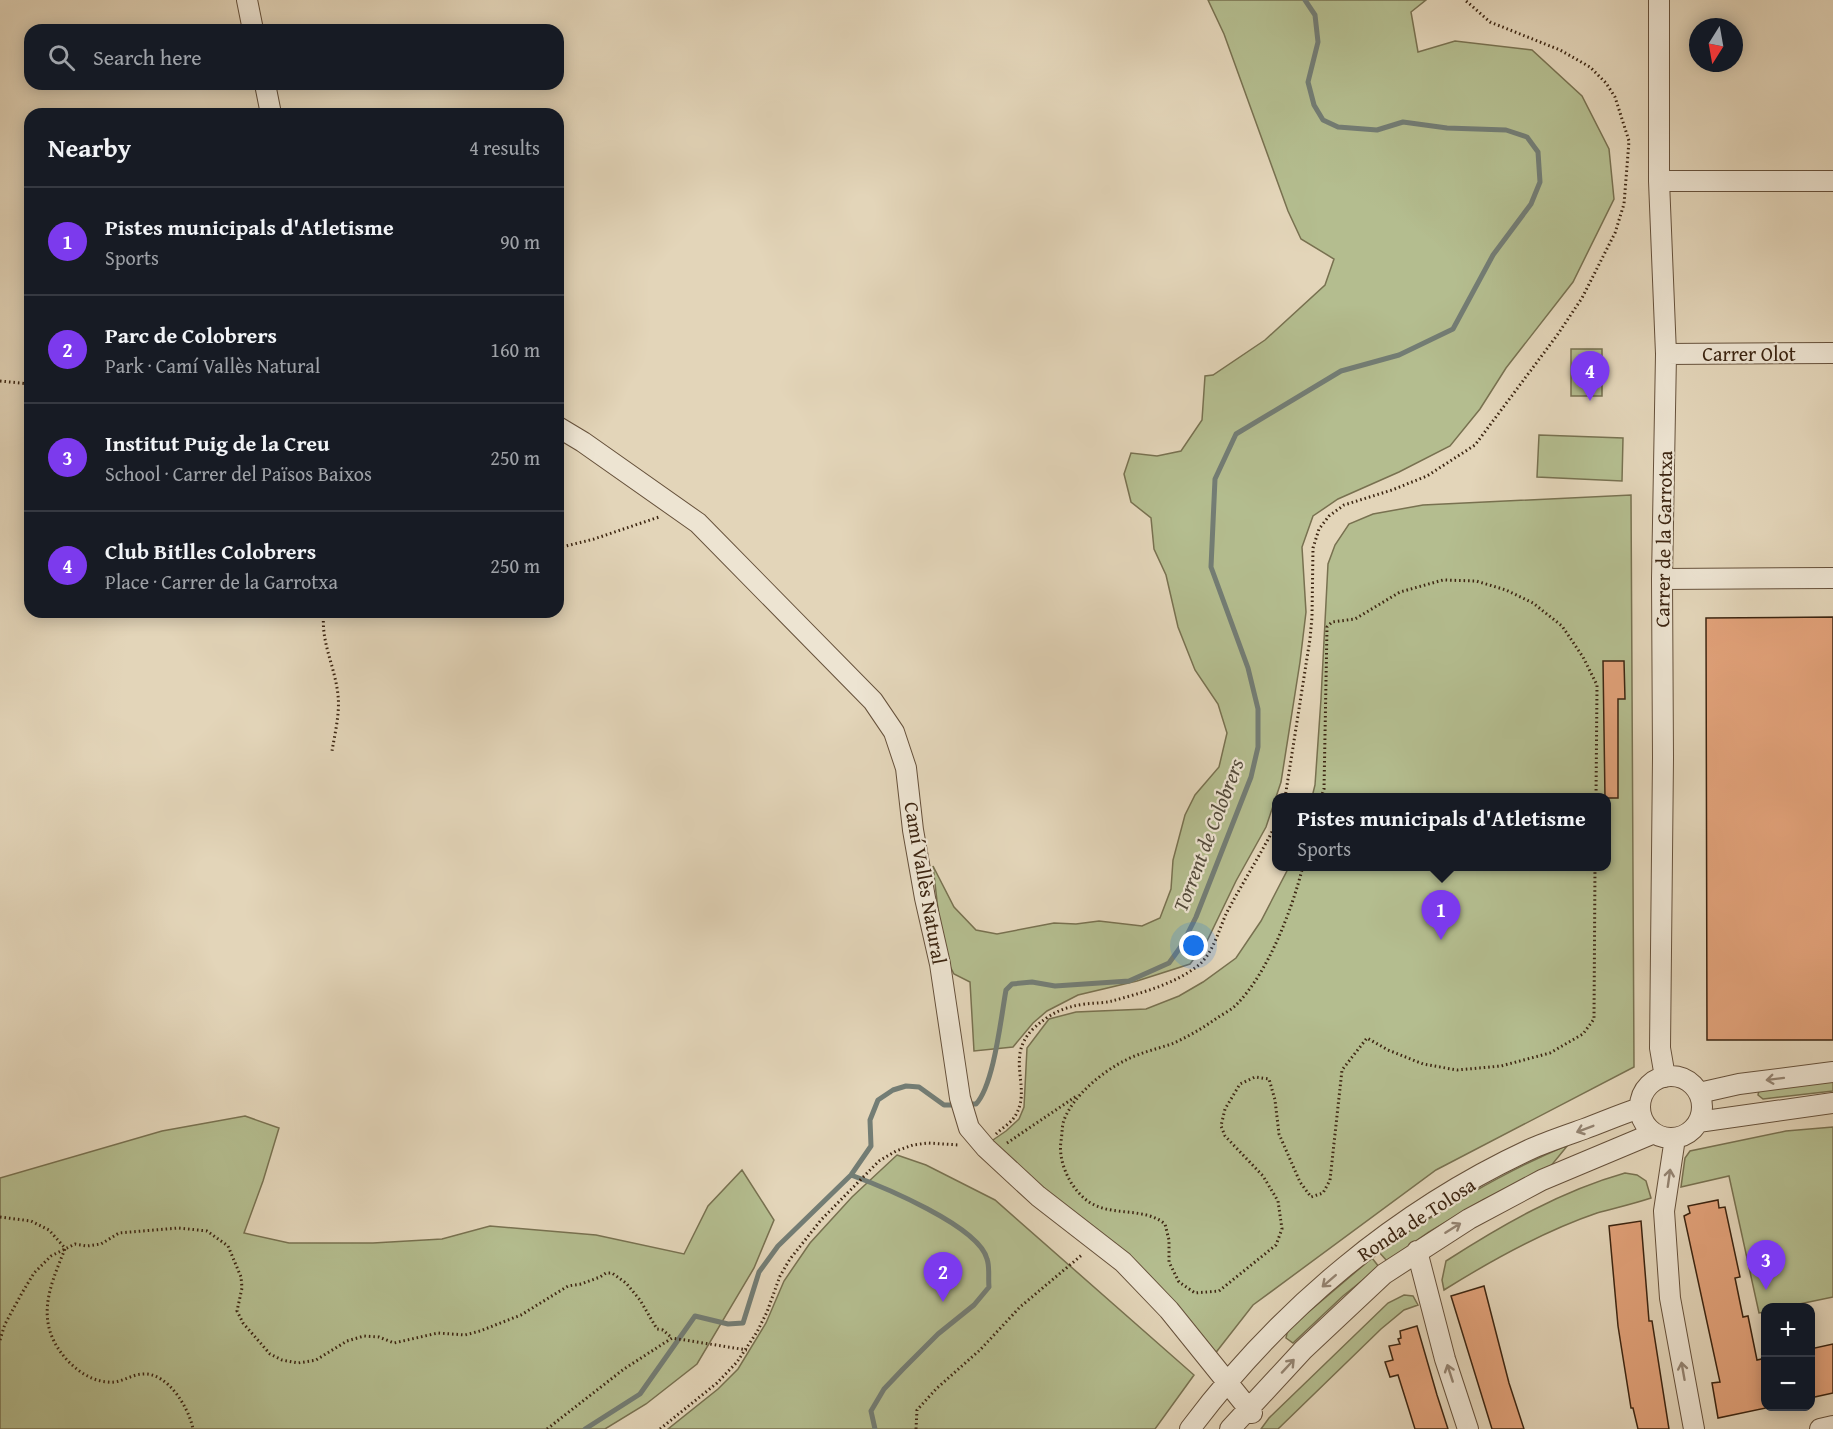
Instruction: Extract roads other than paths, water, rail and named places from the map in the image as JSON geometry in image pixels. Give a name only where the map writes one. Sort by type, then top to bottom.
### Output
[{"type":"street","points":[[247,0],[252,24]]},
{"type":"street","name":"Carrer de la Garrotxa","points":[[1659,0],[1659,181],[1666,354],[1662,579],[1660,1048],[1665,1077]]},
{"type":"street","points":[[266,90],[271,108]]},
{"type":"street","points":[[1659,181],[1833,181]]},
{"type":"street","name":"Carrer Olot","points":[[1666,354],[1833,353]]},
{"type":"street","name":"Camí Vallès Natural","points":[[564,431],[681,510],[715,538],[873,700],[894,732],[906,768],[925,898],[942,975],[960,1098],[969,1128],[1038,1196],[1123,1262],[1169,1310],[1227,1382]]},
{"type":"street","points":[[1662,579],[1833,578]]},
{"type":"street","points":[[1699,1093],[1759,1081],[1833,1072]]},
{"type":"street","points":[[1665,1077],[1675,1077],[1684,1079],[1693,1085],[1699,1093],[1702,1112],[1692,1130],[1684,1136],[1660,1137],[1646,1126],[1640,1108],[1644,1092],[1649,1085],[1665,1077]]},
{"type":"street","points":[[1698,1122],[1833,1103]]},
{"type":"street","name":"Ronda de Tolosa","points":[[1190,1429],[1227,1382],[1300,1306],[1368,1247],[1449,1193],[1533,1148],[1640,1108]]},
{"type":"street","name":"Ronda de Tolosa","points":[[1230,1429],[1250,1411],[1303,1350],[1384,1274],[1469,1219],[1542,1180],[1654,1133]]},
{"type":"street","points":[[1675,1138],[1664,1210],[1670,1298],[1694,1429]]},
{"type":"street","points":[[1417,1251],[1445,1359],[1468,1429]]},
{"type":"street","points":[[1227,1382],[1250,1411]]},
{"type":"street","points":[[1820,1429],[1833,1426]]},
{"type":"waterway","name":"Torrent de Colobrers","points":[[967,1104],[976,1104],[988,1082],[1006,990],[1012,984],[1032,982],[1055,986],[1129,981],[1169,963],[1182,945],[1196,917],[1251,777],[1258,747],[1258,709],[1248,668],[1211,567],[1215,479],[1236,434],[1341,371],[1399,355],[1453,329],[1493,255],[1531,204],[1540,182],[1538,152],[1527,137],[1506,130],[1447,128],[1403,122],[1377,130],[1338,127],[1323,120],[1314,105],[1308,82],[1318,42],[1315,15],[1305,0]]},
{"type":"waterway","name":"Torrent de Colobrers","points":[[585,1429],[640,1394],[695,1316],[728,1324],[743,1323],[759,1272],[778,1246],[851,1175],[871,1146],[870,1120],[878,1100],[893,1090],[906,1086],[919,1087],[944,1105],[955,1105]]},
{"type":"waterway","points":[[851,1175],[884,1188],[948,1221],[980,1246],[988,1265],[989,1287],[974,1305],[938,1334],[884,1389],[871,1411],[875,1429]]},
{"type":"place","name":"Club Bitlles Colobrers","points":[[1590,401]]},
{"type":"place","name":"Pistes municipals d'Atletisme","points":[[1441,940]]},
{"type":"place","name":"Institut Puig de la Creu","points":[[1766,1290]]},
{"type":"place","name":"Parc de Colobrers","points":[[943,1302]]}]
